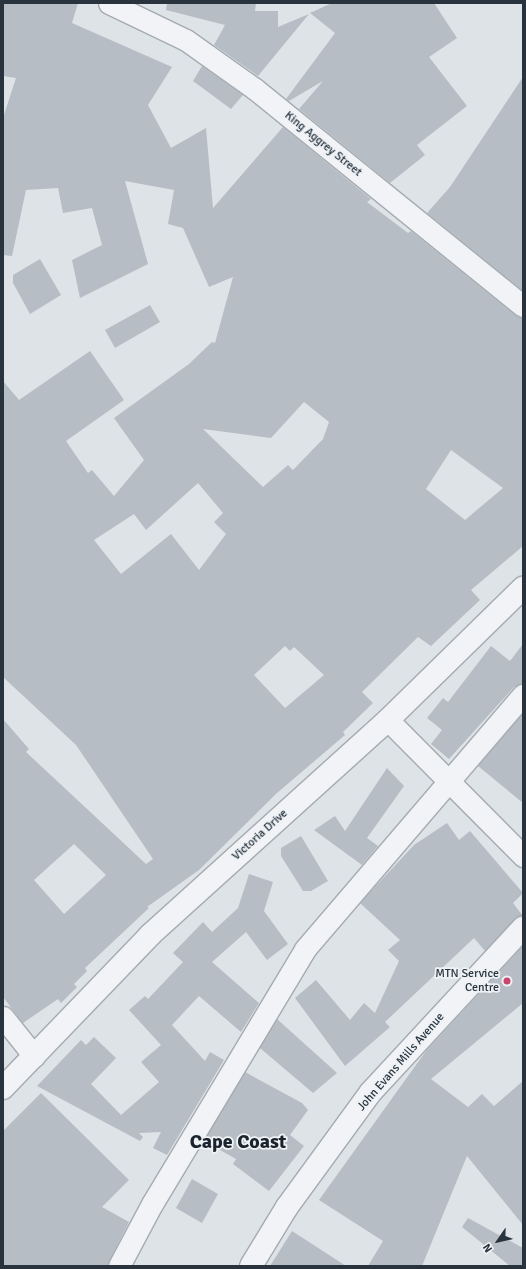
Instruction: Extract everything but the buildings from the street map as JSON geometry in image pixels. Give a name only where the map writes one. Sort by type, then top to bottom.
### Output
[{"type":"street","name":"King Aggrey Street","points":[[109,3],[186,40],[255,88],[523,306]]},
{"type":"street","name":"Victoria Drive","points":[[3,1088],[150,935],[388,720],[523,588]]},
{"type":"street","points":[[119,1266],[152,1204],[305,949],[523,695]]},
{"type":"street","points":[[388,720],[523,856]]},
{"type":"street","name":"John Evans Mills Avenue","points":[[251,1266],[287,1207],[371,1092],[523,928]]},
{"type":"street","points":[[3,1017],[34,1056]]},
{"type":"place","name":"MTN Service Centre","points":[[507,981]]},
{"type":"district","name":"Cape Coast","points":[[238,1141]]}]
